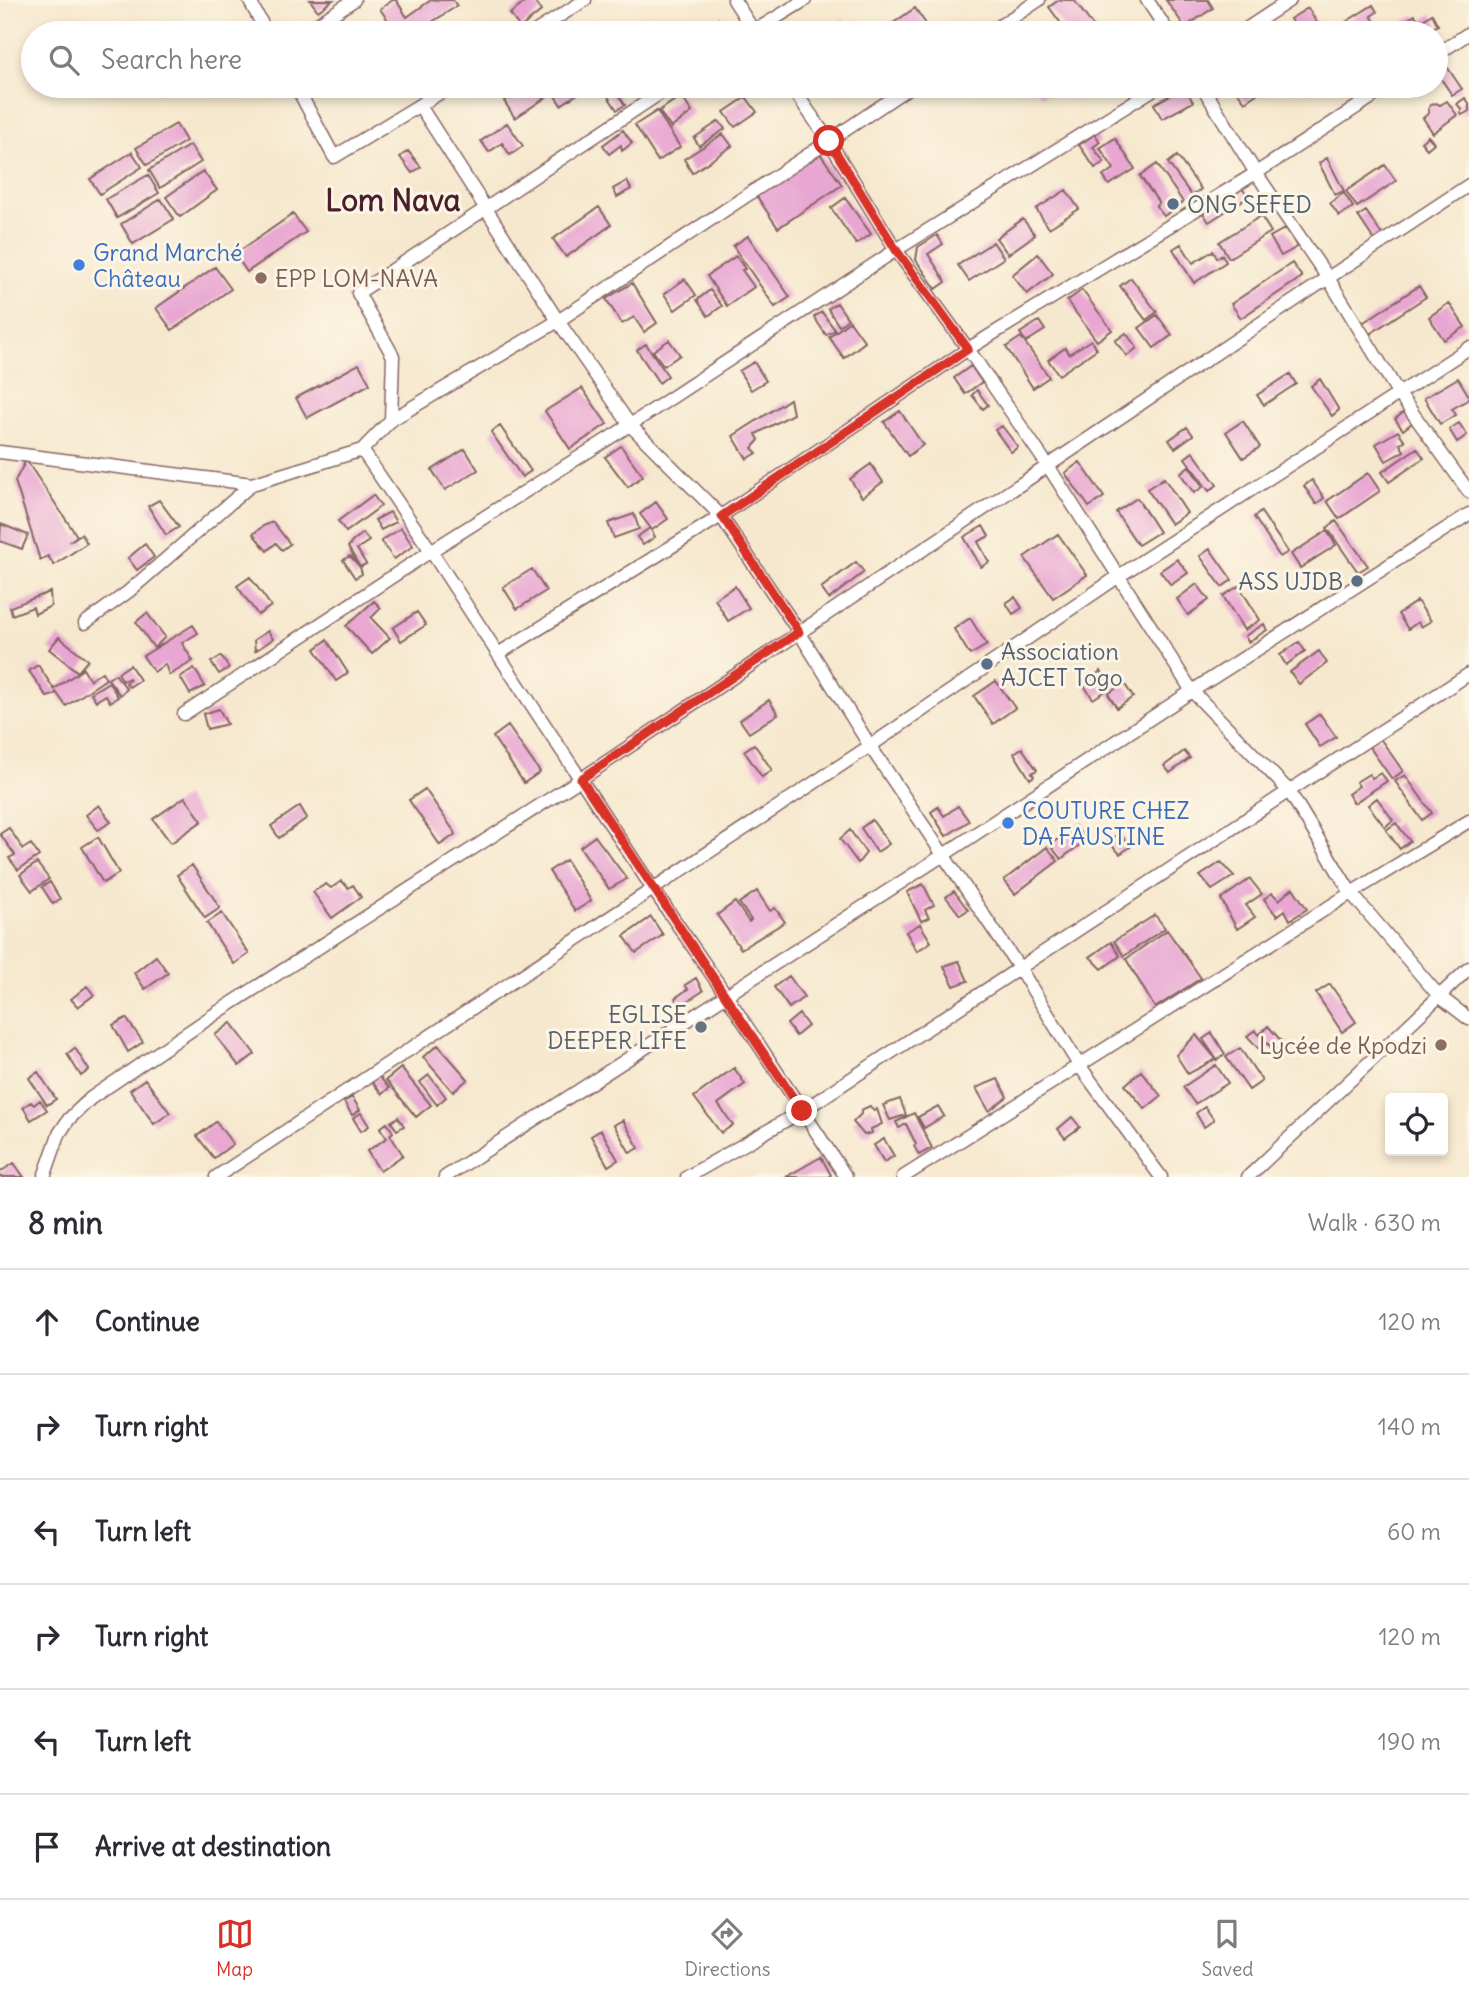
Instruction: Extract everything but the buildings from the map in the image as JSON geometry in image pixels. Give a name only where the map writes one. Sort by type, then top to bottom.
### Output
[{"type":"street","points":[[249,0],[260,21]]},
{"type":"street","points":[[322,21],[354,0]]},
{"type":"street","points":[[552,21],[584,0]]},
{"type":"street","points":[[734,0],[746,21]]},
{"type":"street","points":[[772,21],[804,0]]},
{"type":"street","points":[[1007,21],[1039,0]]},
{"type":"street","points":[[1147,0],[1161,21]]},
{"type":"street","points":[[1258,21],[1290,0]]},
{"type":"street","points":[[1448,47],[1469,33]]},
{"type":"street","points":[[302,98],[334,157],[432,98]]},
{"type":"street","points":[[391,420],[393,356],[358,293],[653,98]]},
{"type":"street","points":[[799,98],[896,250],[1048,466],[1192,691],[1289,791],[1351,893],[1439,996],[1469,1019]]},
{"type":"street","points":[[85,623],[128,592],[252,484],[362,450],[391,420],[558,321],[893,98]]},
{"type":"street","points":[[184,714],[896,250],[1140,98]]},
{"type":"street","points":[[1209,98],[1255,173],[1328,278],[1399,394],[1469,492]]},
{"type":"street","points":[[498,654],[722,516],[968,349],[1255,173],[1371,98]]},
{"type":"street","points":[[420,106],[558,321],[630,425],[722,516],[870,746],[1020,969],[1079,1065],[1161,1177]]},
{"type":"street","points":[[44,1177],[59,1134],[69,1119],[92,1098],[218,1012],[581,779],[1469,186]]},
{"type":"street","points":[[216,1177],[870,746],[1119,576],[1469,348]]},
{"type":"street","points":[[362,450],[432,551],[653,889],[846,1177]]},
{"type":"street","points":[[0,452],[252,484]]},
{"type":"street","points":[[445,1177],[1469,514]]},
{"type":"street","points":[[687,1177],[802,1111],[1469,674]]},
{"type":"street","points":[[903,1177],[1469,821]]},
{"type":"street","points":[[1248,1177],[1469,968]]},
{"type":"place","name":"ONG SEFED","points":[[1173,204]]},
{"type":"place","name":"Grand Marché Château","points":[[79,265]]},
{"type":"place","name":"EPP LOM-NAVA","points":[[261,278]]},
{"type":"place","name":"ASS UJDB","points":[[1357,581]]},
{"type":"place","name":"Association AJCET Togo","points":[[987,664]]},
{"type":"place","name":"COUTURE CHEZ DA FAUSTINE","points":[[1008,823]]},
{"type":"place","name":"EGLISE DEEPER LIFE","points":[[701,1027]]},
{"type":"place","name":"Lycée de Kpodzi","points":[[1441,1045]]},
{"type":"district","name":"Lom Nava","points":[[393,200]]},
{"type":"route","points":[[802,1111],[581,779],[799,632],[722,516],[968,349],[896,250],[829,141]]}]
